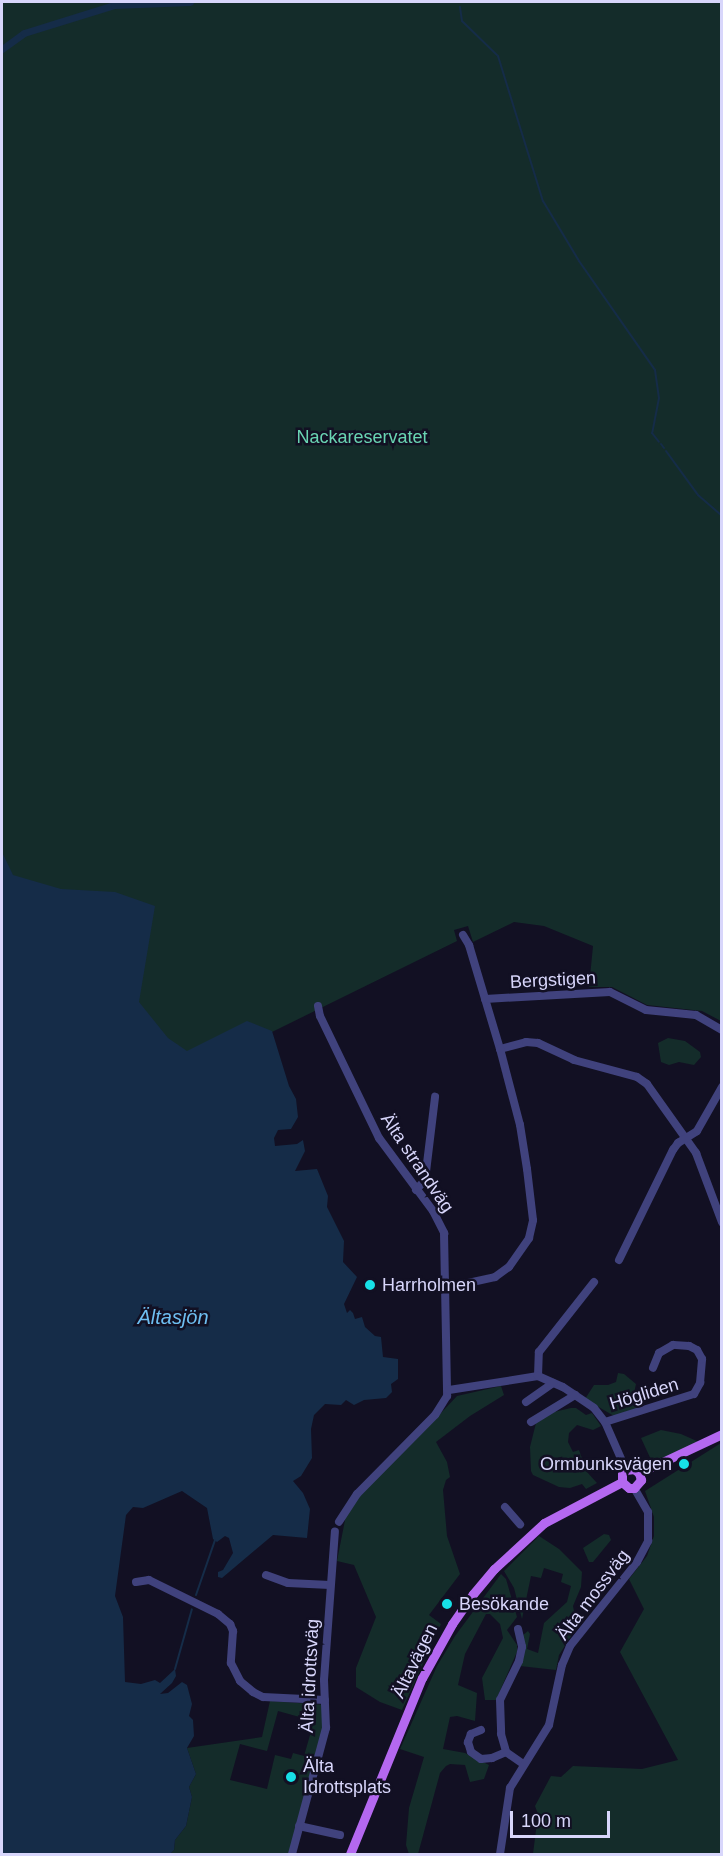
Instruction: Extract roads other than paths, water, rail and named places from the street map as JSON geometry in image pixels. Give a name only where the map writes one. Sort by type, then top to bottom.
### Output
[{"type":"main road","points":[[639,1473],[722,1434]]},
{"type":"main road","points":[[634,1469],[639,1473],[641,1480],[634,1488],[629,1488],[622,1482],[622,1474],[626,1470],[634,1469]]},
{"type":"main road","name":"Ältavägen","points":[[350,1854],[422,1678],[452,1624],[473,1594],[494,1569],[544,1523],[622,1482]]},
{"type":"street","points":[[445,1288],[495,1277],[509,1266],[529,1238],[533,1220],[520,1125],[469,945],[463,935]]},
{"type":"street","name":"Bergstigen","points":[[485,999],[610,992],[646,1010],[696,1015],[722,1030]]},
{"type":"street","name":"Älta strandväg","points":[[318,1006],[320,1016],[380,1138],[433,1211],[444,1233],[448,1390]]},
{"type":"street","points":[[500,1049],[526,1042],[538,1043],[574,1060],[637,1077],[647,1084],[696,1153],[722,1222]]},
{"type":"street","points":[[619,1260],[673,1150],[678,1143],[697,1131],[722,1087]]},
{"type":"street","points":[[416,1190],[425,1180],[435,1097]]},
{"type":"street","points":[[538,1376],[539,1352],[594,1282]]},
{"type":"street","name":"Högliden","points":[[605,1422],[694,1394],[700,1383],[702,1359],[697,1350],[680,1344],[665,1347],[655,1359],[653,1368]]},
{"type":"street","points":[[339,1522],[364,1487],[441,1407],[448,1390],[538,1376],[594,1408],[605,1422],[626,1470]]},
{"type":"street","points":[[526,1402],[553,1383]]},
{"type":"street","points":[[531,1422],[574,1395]]},
{"type":"street","name":"Älta mossväg","points":[[500,1854],[507,1797],[523,1764],[549,1725],[562,1665],[570,1646],[637,1562],[648,1541],[648,1512],[634,1488]]},
{"type":"street","points":[[506,1508],[520,1524]]},
{"type":"street","name":"Älta idrottsväg","points":[[292,1854],[326,1728],[330,1585],[335,1531]]},
{"type":"street","points":[[266,1575],[280,1581],[330,1585]]},
{"type":"street","points":[[136,1582],[150,1580],[218,1614],[230,1624],[233,1632],[231,1663],[240,1681],[253,1692],[263,1696],[325,1700]]},
{"type":"street","points":[[518,1629],[522,1647],[519,1661],[500,1700],[501,1734],[506,1752],[523,1764]]},
{"type":"street","points":[[481,1730],[471,1734],[468,1742],[471,1752],[481,1759],[492,1758],[506,1752]]},
{"type":"street","points":[[299,1826],[340,1835]]},
{"type":"water","name":"Ältasjön","points":[[2,852],[13,875],[61,889],[115,892],[155,906],[139,1002],[168,1038],[187,1051],[247,1021],[272,1031],[289,1086],[296,1099],[298,1117],[291,1129],[278,1130],[274,1138],[275,1146],[297,1144],[303,1140],[305,1151],[295,1171],[317,1169],[328,1196],[327,1207],[344,1241],[343,1262],[357,1277],[344,1304],[347,1313],[350,1310],[355,1319],[362,1317],[365,1327],[375,1336],[381,1337],[383,1357],[398,1359],[398,1379],[391,1384],[392,1392],[386,1398],[364,1400],[354,1405],[346,1400],[341,1405],[325,1404],[314,1415],[311,1429],[312,1458],[301,1476],[293,1481],[303,1493],[310,1509],[307,1538],[273,1535],[222,1578],[218,1577],[218,1572],[223,1570],[233,1553],[229,1538],[225,1536],[217,1542],[213,1539],[207,1508],[182,1491],[143,1508],[133,1507],[126,1515],[115,1596],[123,1617],[125,1682],[141,1684],[155,1680],[160,1683],[175,1669],[176,1676],[172,1683],[160,1694],[168,1693],[182,1682],[187,1685],[192,1704],[189,1716],[193,1720],[194,1736],[187,1748],[196,1774],[189,1787],[192,1797],[186,1826],[175,1840],[174,1850],[170,1854],[2,1854]]},
{"type":"waterway","points":[[2,49],[24,33],[114,5],[190,2]]},
{"type":"waterway","points":[[460,7],[462,21],[498,56],[543,201],[579,261],[655,370],[659,398],[652,433],[659,442]]},
{"type":"waterway","points":[[661,444],[664,448]]},
{"type":"waterway","points":[[666,451],[698,495],[722,516]]},
{"type":"waterway","points":[[196,1595],[215,1540]]},
{"type":"waterway","points":[[175,1669],[192,1609]]},
{"type":"place","name":"Harrholmen","points":[[370,1285]]},
{"type":"place","name":"Ormbunksvägen","points":[[684,1464]]},
{"type":"place","name":"Besökande","points":[[447,1604]]},
{"type":"place","name":"Älta Idrottsplats","points":[[291,1777]]},
{"type":"park label","name":"Nackareservatet","points":[[362,437]]}]
